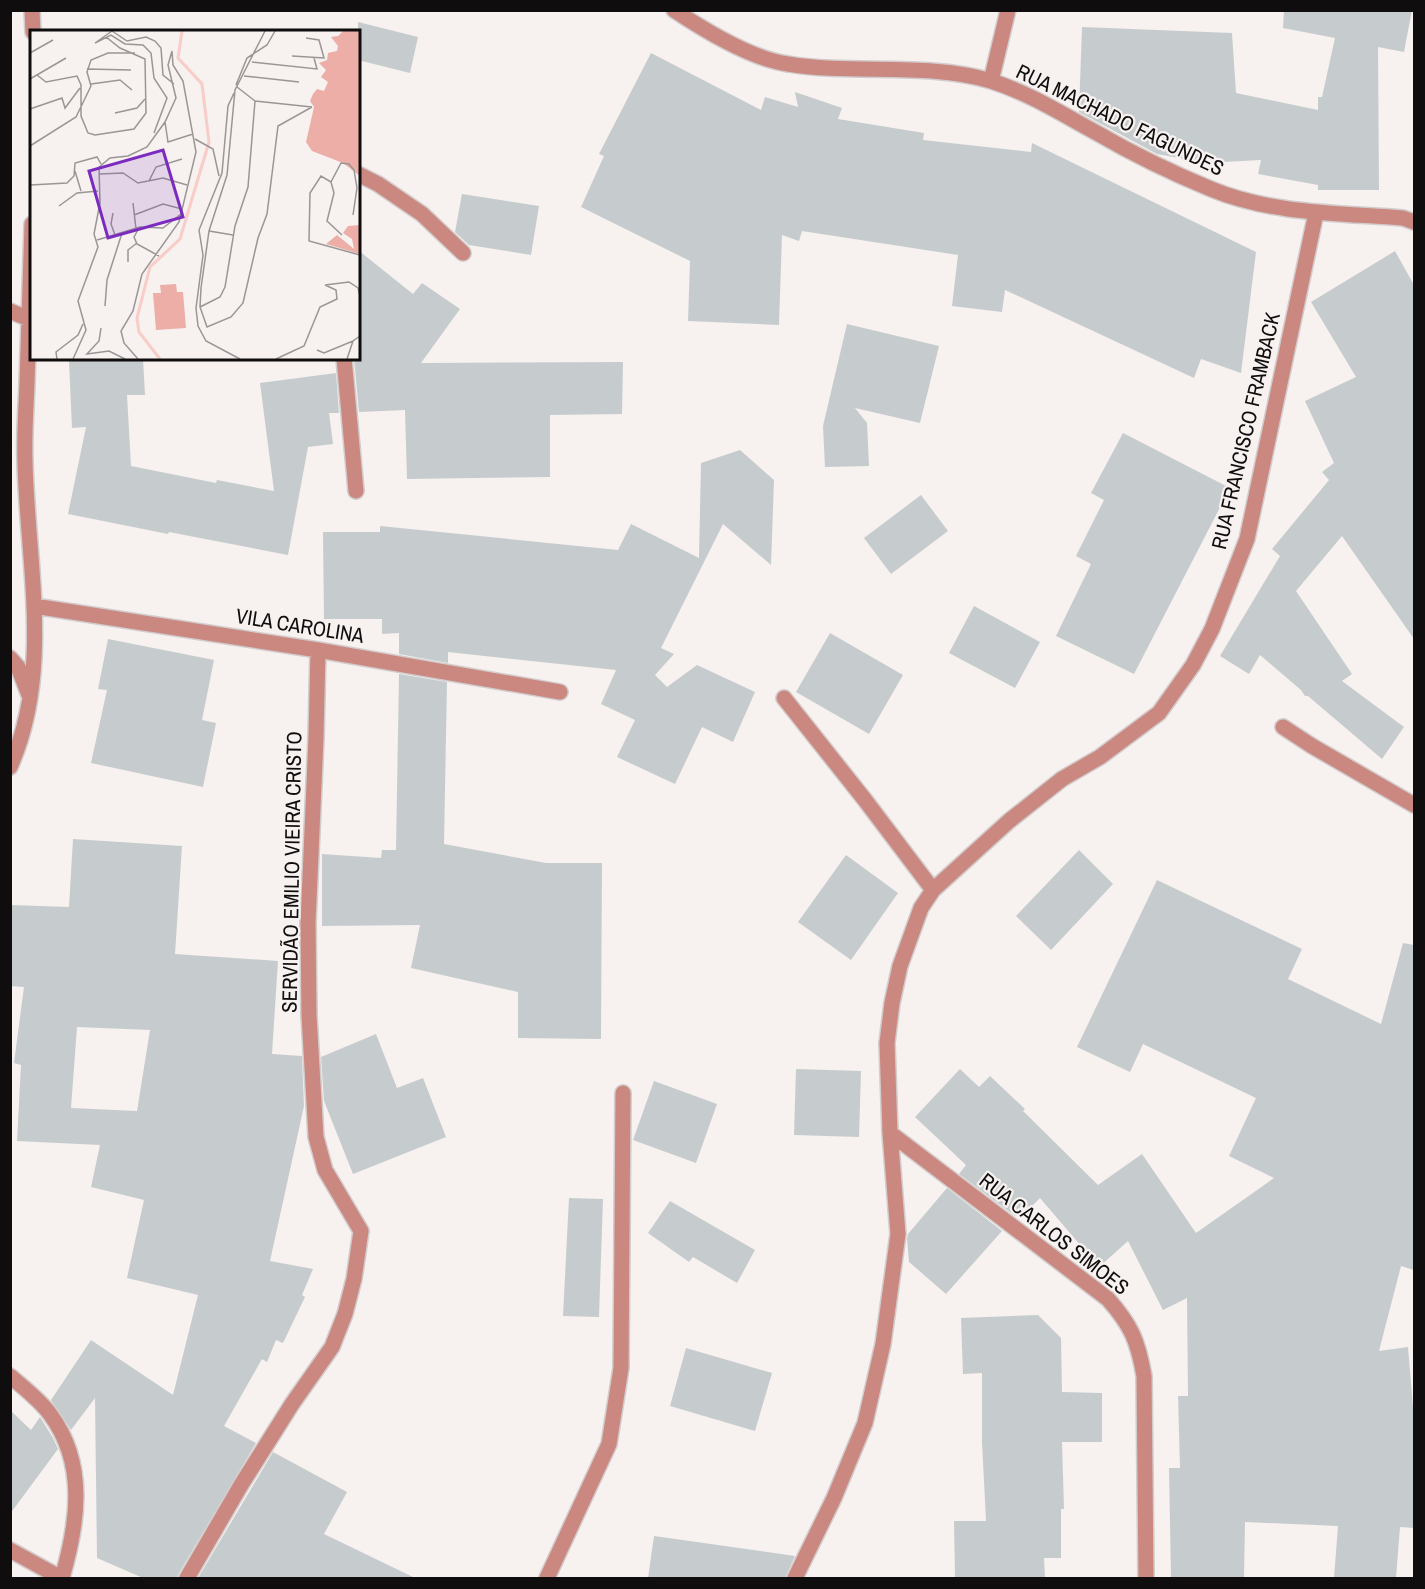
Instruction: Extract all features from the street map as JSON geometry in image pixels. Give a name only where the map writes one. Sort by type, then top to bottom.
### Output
[{"type":"street","points":[[32,10],[33,30]]},
{"type":"street","name":"RUA MACHADO FAGUNDES","points":[[674,10],[694,24],[739,48],[786,64],[842,69],[941,72],[991,81],[1046,104],[1156,165],[1213,190],[1263,205],[1316,213],[1403,218],[1414,222]]},
{"type":"street","points":[[991,81],[1008,10]]},
{"type":"street","points":[[360,175],[378,184],[422,214],[463,253]]},
{"type":"street","name":"RUA FRANCISCO FRAMBACK","points":[[795,1578],[834,1498],[865,1423],[883,1344],[898,1234],[890,1132],[887,1043],[892,1003],[900,966],[910,936],[921,908],[933,890],[1009,821],[1062,779],[1100,756],[1159,714],[1193,665],[1212,629],[1247,539],[1316,213]]},
{"type":"street","points":[[10,767],[18,750],[31,699],[34,606],[25,460],[30,287]]},
{"type":"street","points":[[10,311],[29,319]]},
{"type":"street","points":[[344,360],[356,491]]},
{"type":"street","name":"VILA CAROLINA","points":[[34,606],[318,650],[560,692]]},
{"type":"street","name":"SERVIDÃO EMILIO VIEIRA CRISTO","points":[[187,1578],[246,1476],[332,1347],[345,1314],[354,1279],[361,1231],[325,1170],[315,1137],[309,1015],[308,923],[318,650]]},
{"type":"street","points":[[10,658],[18,667],[31,699]]},
{"type":"street","points":[[784,698],[933,890]]},
{"type":"street","points":[[1282,727],[1414,805]]},
{"type":"street","points":[[547,1578],[609,1444],[621,1368],[623,1093]]},
{"type":"street","name":"RUA CARLOS SIMOES","points":[[890,1132],[1108,1299],[1126,1319],[1139,1349],[1144,1376],[1146,1578]]},
{"type":"street","points":[[10,1376],[49,1413],[63,1433],[72,1457],[77,1482],[77,1509],[72,1540],[61,1578],[10,1550]]},
{"type":"building","points":[[1284,10],[1412,10],[1404,52],[1378,47],[1379,190],[1318,190],[1318,185],[1258,174],[1261,160],[1205,163],[1157,154],[1079,112],[1082,27],[1232,33],[1236,93],[1318,110],[1318,97],[1322,97],[1335,38],[1283,28]]},
{"type":"building","points":[[358,22],[418,37],[410,73],[360,60],[360,30],[358,30]]},
{"type":"building","points":[[651,53],[761,110],[765,97],[798,107],[795,92],[842,108],[838,119],[924,133],[923,140],[1031,152],[1032,143],[1256,252],[1241,373],[1201,359],[1194,378],[1005,290],[1002,312],[952,306],[958,255],[802,231],[799,241],[782,235],[779,325],[688,321],[690,261],[581,207],[604,156],[599,154]]},
{"type":"building","points":[[462,194],[539,206],[531,255],[469,245],[455,232]]},
{"type":"building","points":[[1395,251],[1414,285],[1414,639],[1342,536],[1296,591],[1352,674],[1342,681],[1404,727],[1382,759],[1308,696],[1305,696],[1260,655],[1249,674],[1220,656],[1280,556],[1272,549],[1329,480],[1322,472],[1334,463],[1305,401],[1356,377],[1311,302]]},
{"type":"building","points":[[360,252],[413,294],[422,283],[460,309],[421,363],[623,362],[622,414],[550,415],[550,477],[407,479],[405,410],[359,412],[354,360],[360,360]]},
{"type":"building","points":[[847,324],[939,346],[920,423],[855,408],[867,423],[869,466],[825,467],[823,426]]},
{"type":"building","points":[[143,360],[145,395],[127,395],[131,466],[216,483],[217,480],[274,491],[260,383],[336,373],[339,413],[329,413],[333,444],[308,447],[288,555],[68,514],[86,427],[72,428],[69,361]]},
{"type":"building","points":[[1123,433],[1230,488],[1134,674],[1056,636],[1091,564],[1076,556],[1104,500],[1091,493]]},
{"type":"building","points":[[740,450],[774,480],[771,565],[723,524],[661,648],[674,654],[655,675],[667,687],[697,665],[755,692],[733,742],[702,727],[675,784],[617,757],[635,720],[601,704],[616,670],[448,652],[448,663],[399,654],[399,633],[382,634],[382,619],[324,619],[323,532],[380,532],[380,526],[618,550],[631,524],[699,558],[701,463]]},
{"type":"building","points":[[921,495],[948,531],[891,574],[864,538]]},
{"type":"building","points":[[974,606],[1040,642],[1015,688],[949,653]]},
{"type":"building","points":[[830,633],[903,675],[869,734],[796,692]]},
{"type":"building","points":[[108,639],[214,660],[202,720],[216,723],[203,787],[91,763],[107,690],[98,689]]},
{"type":"building","points":[[399,674],[447,682],[444,844],[546,863],[602,863],[601,1039],[518,1038],[518,992],[411,968],[420,925],[322,926],[322,854],[381,858],[382,850],[396,850]]},
{"type":"building","points":[[73,839],[182,846],[175,954],[278,961],[272,1054],[302,1056],[304,1106],[270,1261],[313,1269],[302,1295],[305,1297],[283,1343],[276,1340],[267,1362],[262,1359],[224,1426],[256,1443],[177,1578],[143,1578],[97,1558],[95,1398],[71,1430],[51,1400],[91,1340],[173,1395],[198,1295],[127,1278],[144,1200],[91,1187],[100,1145],[17,1141],[21,1065],[14,1063],[24,987],[10,986],[10,905],[69,907]],"holes":[[[77,1027],[150,1030],[137,1111],[71,1108]]]},
{"type":"building","points":[[1079,850],[1113,884],[1051,950],[1016,916]]},
{"type":"building","points":[[846,855],[898,893],[851,960],[798,922]]},
{"type":"building","points":[[1157,880],[1302,949],[1288,979],[1381,1024],[1403,943],[1414,945],[1414,1270],[1401,1266],[1379,1351],[1408,1347],[1414,1419],[1414,1528],[1400,1527],[1396,1578],[1334,1578],[1338,1526],[1245,1522],[1244,1578],[1171,1578],[1169,1468],[1180,1468],[1178,1396],[1188,1396],[1187,1298],[1163,1310],[1128,1241],[1099,1267],[1040,1198],[1025,1213],[1021,1209],[1015,1216],[959,1174],[966,1165],[915,1117],[960,1069],[979,1087],[990,1076],[1098,1185],[1142,1154],[1196,1233],[1274,1178],[1229,1156],[1256,1098],[1143,1044],[1130,1072],[1077,1047]]},
{"type":"building","points":[[376,1034],[397,1088],[423,1078],[446,1137],[353,1174],[324,1101],[321,1057]]},
{"type":"building","points":[[796,1069],[861,1071],[859,1137],[794,1135]]},
{"type":"building","points":[[654,1081],[717,1104],[696,1163],[633,1140]]},
{"type":"building","points":[[947,1188],[1002,1231],[946,1294],[909,1262],[907,1239],[908,1234]]},
{"type":"building","points":[[569,1198],[603,1199],[599,1317],[563,1316]]},
{"type":"building","points":[[670,1201],[755,1250],[737,1283],[693,1257],[689,1262],[648,1233]]},
{"type":"building","points":[[1038,1315],[1061,1338],[1062,1392],[1102,1393],[1102,1442],[1062,1442],[1064,1509],[1061,1509],[1061,1558],[1044,1558],[1045,1578],[955,1578],[954,1521],[986,1521],[982,1442],[982,1373],[963,1374],[961,1318]]},
{"type":"building","points":[[686,1348],[772,1373],[755,1431],[670,1406]]},
{"type":"building","points":[[10,1410],[31,1430],[40,1417],[58,1449],[10,1514]]},
{"type":"building","points":[[273,1452],[347,1492],[324,1534],[415,1578],[198,1578]]},
{"type":"building","points":[[654,1536],[795,1556],[785,1578],[648,1578]]}]
